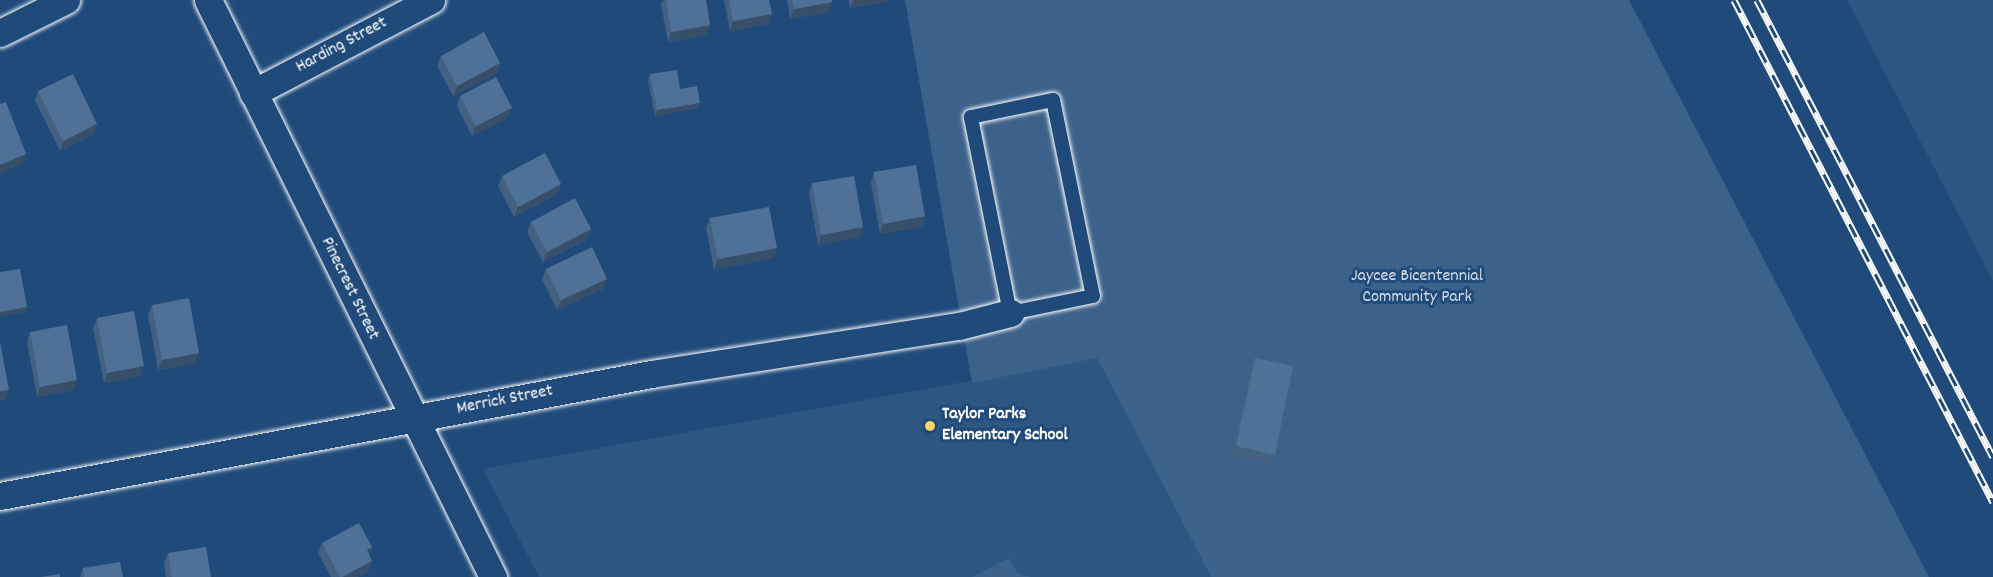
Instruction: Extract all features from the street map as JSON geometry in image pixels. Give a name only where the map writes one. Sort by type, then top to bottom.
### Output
[{"type":"street","points":[[0,33],[66,0]]},
{"type":"street","name":"Pinecrest Street","points":[[208,0],[412,419],[493,577]]},
{"type":"street","name":"Harding Street","points":[[253,93],[431,0]]},
{"type":"street","name":"Merrick Street","points":[[0,496],[651,374],[959,326],[1011,313]]},
{"type":"lane","points":[[1053,100],[1093,296],[1011,313],[971,117],[1053,100]]},
{"type":"shaded area","points":[[1847,0],[1993,0],[1993,281]]},
{"type":"shaded area","name":"Taylor Parks Elementary School","points":[[1097,358],[1211,577],[539,577],[483,469]]},
{"type":"green space","name":"Jaycee Bicentennial Community Park","points":[[905,0],[1629,0],[1929,577],[1211,577],[1097,358],[972,383]]},
{"type":"green space","points":[[1009,558],[1018,574],[1032,577],[972,577]]},
{"type":"building","points":[[666,0],[706,0],[710,25],[671,32]]},
{"type":"building","points":[[729,0],[769,0],[772,14],[733,21]]},
{"type":"building","points":[[792,0],[832,0],[832,2],[794,9]]},
{"type":"building","points":[[484,32],[500,63],[457,86],[441,56]]},
{"type":"building","points":[[677,70],[680,89],[697,86],[700,103],[657,110],[650,74]]},
{"type":"building","points":[[73,74],[97,124],[63,141],[38,91]]},
{"type":"building","points":[[496,77],[512,108],[476,126],[460,96]]},
{"type":"building","points":[[6,102],[26,154],[0,165],[0,104]]},
{"type":"building","points":[[545,153],[561,184],[518,207],[502,176]]},
{"type":"building","points":[[916,165],[925,216],[883,224],[874,172]]},
{"type":"building","points":[[854,176],[863,227],[821,235],[812,183]]},
{"type":"building","points":[[575,198],[591,229],[547,252],[531,222]]},
{"type":"building","points":[[769,207],[777,248],[718,259],[710,218]]},
{"type":"building","points":[[592,247],[607,279],[561,300],[546,269]]},
{"type":"building","points":[[20,269],[27,307],[0,312],[0,272]]},
{"type":"building","points":[[189,298],[199,353],[162,360],[152,305]]},
{"type":"building","points":[[134,311],[144,366],[107,373],[97,318]]},
{"type":"building","points":[[67,325],[77,380],[40,387],[30,332]]},
{"type":"building","points":[[0,342],[9,390],[0,391]]},
{"type":"building","points":[[1255,358],[1293,366],[1275,455],[1236,446]]},
{"type":"building","points":[[359,523],[372,547],[367,550],[372,561],[340,577],[322,543]]},
{"type":"building","points":[[206,547],[211,577],[172,577],[168,553]]},
{"type":"building","points":[[120,562],[123,577],[84,577],[83,568]]},
{"type":"building","points":[[60,574],[60,577],[41,577]]},
{"type":"railway","points":[[1734,0],[1993,502]]},
{"type":"railway","points":[[1757,0],[1993,457]]},
{"type":"place","name":"Taylor Parks Elementary School","points":[[930,426]]}]
